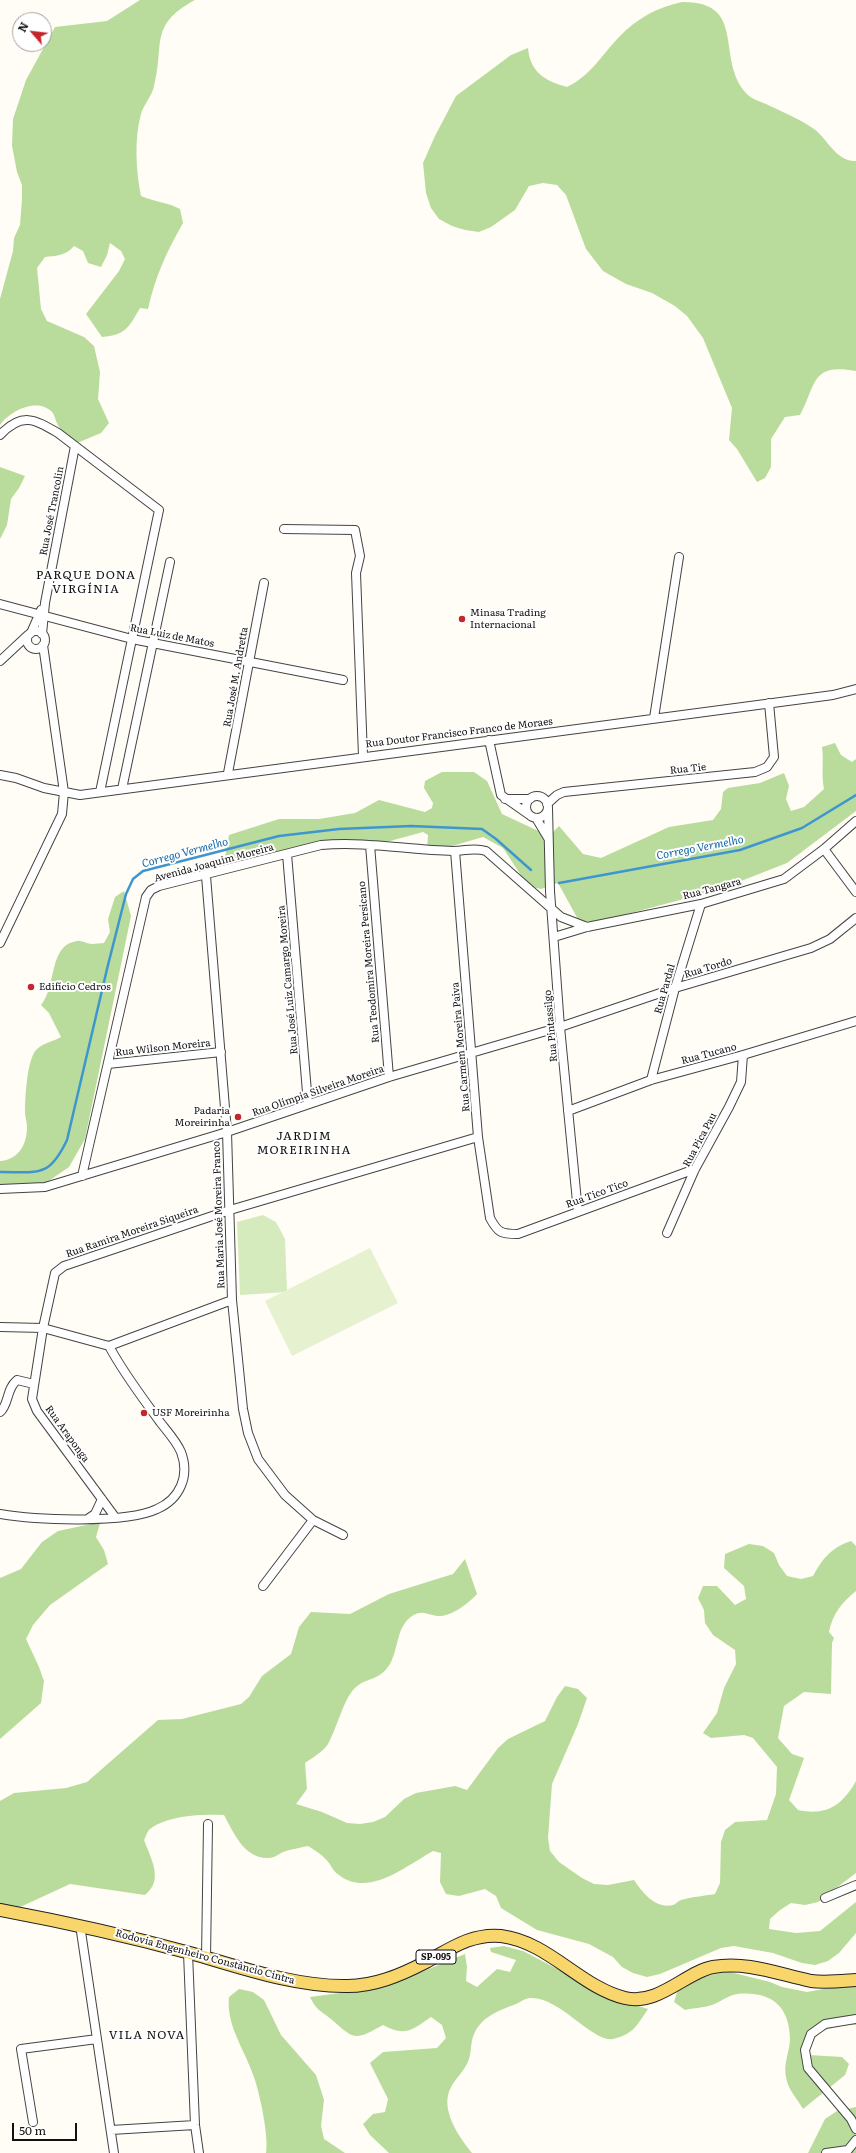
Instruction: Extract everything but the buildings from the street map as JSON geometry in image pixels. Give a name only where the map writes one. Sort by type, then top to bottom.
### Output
[{"type":"main road","name":"Rodovia Engenheiro Constâncio Cintra","points":[[0,1910],[80,1925],[296,1982],[345,1986],[377,1983],[423,1963],[464,1941],[490,1936],[503,1936],[527,1943],[548,1954],[604,1991],[628,1999],[655,1996],[711,1967],[737,1965],[774,1971],[813,1981],[856,1980]]},
{"type":"street","points":[[0,434],[19,420],[31,420],[58,433],[159,510],[100,792]]},
{"type":"street","name":"Rua José Trancolin","points":[[42,634],[42,615],[75,446]]},
{"type":"street","points":[[284,530],[356,530],[360,556],[356,573],[363,756]]},
{"type":"street","points":[[654,718],[679,557]]},
{"type":"street","points":[[122,789],[170,562]]},
{"type":"street","name":"Rua José M. Andretta","points":[[228,774],[264,583]]},
{"type":"street","name":"Rua Luiz de Matos","points":[[0,604],[132,639],[343,680]]},
{"type":"street","name":"Rua José Trancolin","points":[[29,634],[42,615]]},
{"type":"street","points":[[0,661],[29,634],[35,631],[42,634],[45,641],[36,647],[16,647]]},
{"type":"street","points":[[0,943],[62,814],[64,792],[46,665],[36,647],[26,639],[29,634]]},
{"type":"street","name":"Rua Doutor Francisco Franco de Moraes","points":[[0,775],[80,795],[363,756],[833,695],[856,689]]},
{"type":"street","name":"Rua Tie","points":[[547,806],[557,795],[564,792],[748,773],[767,767],[774,757],[769,703]]},
{"type":"street","points":[[489,740],[500,789],[505,799],[532,816],[544,816],[547,806],[542,798],[534,797],[530,799],[505,799]]},
{"type":"street","points":[[530,799],[526,806],[549,839]]},
{"type":"street","name":"Rua Pintassilgo","points":[[547,806],[550,891],[560,1027],[578,1212]]},
{"type":"street","name":"Rua Tangara","points":[[554,937],[587,927],[701,904],[784,879],[824,849],[856,821]]},
{"type":"street","name":"Avenida Joaquim Moreira","points":[[82,1176],[146,897],[151,890],[159,886],[206,876],[321,845],[346,843],[455,851],[477,848],[486,851],[552,910],[569,922],[587,927]]},
{"type":"street","name":"Rua Teodomira Moreira Persicano","points":[[370,845],[389,1077]]},
{"type":"street","points":[[824,849],[856,892]]},
{"type":"street","name":"Rua Carmem Moreira Paiva","points":[[455,851],[478,1137],[490,1218],[496,1230],[506,1234]]},
{"type":"street","name":"Rua José Luiz Camargo Moreira","points":[[287,854],[308,1104]]},
{"type":"street","name":"Rua Maria José Moreira Franco","points":[[206,876],[227,1132],[232,1300],[243,1409],[248,1433],[258,1459],[285,1495],[313,1520],[342,1535]]},
{"type":"street","points":[[532,893],[541,894],[550,891]]},
{"type":"street","name":"Rua Pardal","points":[[651,1080],[675,988],[701,904]]},
{"type":"street","name":"Rua Tordo","points":[[560,1027],[675,988],[811,948],[830,939],[856,918]]},
{"type":"street","name":"Rua Tucano","points":[[568,1110],[651,1080],[743,1055],[856,1021]]},
{"type":"street","name":"Rua Olímpia Silveira Moreira","points":[[0,1189],[45,1187],[227,1132],[389,1077],[560,1027]]},
{"type":"street","name":"Rua Wilson Moreira","points":[[108,1064],[221,1052]]},
{"type":"street","name":"Rua Pica Pau","points":[[667,1233],[695,1169],[730,1107],[741,1082],[743,1055]]},
{"type":"street","name":"Rua Ramira Moreira Siqueira","points":[[43,1328],[55,1273],[64,1266],[230,1210],[478,1137]]},
{"type":"street","name":"Rua Tico Tico","points":[[506,1234],[518,1234],[695,1169]]},
{"type":"street","points":[[0,1328],[43,1328],[110,1346],[232,1300]]},
{"type":"street","name":"Rua Araponga","points":[[43,1328],[32,1399],[37,1411],[115,1517]]},
{"type":"street","points":[[0,1514],[58,1520],[130,1516],[156,1510],[171,1501],[181,1487],[185,1468],[181,1451],[121,1369],[110,1346]]},
{"type":"street","points":[[0,1412],[4,1410],[10,1386],[17,1380],[34,1384]]},
{"type":"street","points":[[89,1518],[95,1514],[102,1499]]},
{"type":"street","points":[[263,1586],[313,1520]]},
{"type":"street","points":[[206,1958],[208,1824]]},
{"type":"street","points":[[825,1898],[856,1885]]},
{"type":"street","points":[[80,1925],[114,2153]]},
{"type":"street","points":[[188,1953],[195,2125],[199,2153]]},
{"type":"street","points":[[856,2019],[826,2024],[812,2034],[805,2050],[808,2068],[851,2119],[856,2129]]},
{"type":"street","points":[[32,2122],[21,2049],[97,2039]]},
{"type":"street","points":[[111,2130],[195,2125]]},
{"type":"street","points":[[826,2153],[848,2150],[856,2140]]},
{"type":"green space","points":[[140,0],[195,0],[180,9],[170,18],[164,27],[159,47],[154,86],[141,114],[137,134],[137,166],[141,196],[180,209],[183,223],[162,264],[148,309],[140,308],[133,320],[122,332],[102,337],[86,314],[119,271],[125,259],[121,251],[110,243],[107,255],[101,267],[88,263],[83,251],[74,246],[65,253],[45,257],[37,268],[41,309],[47,321],[84,337],[94,346],[100,372],[98,399],[109,423],[101,433],[77,443],[67,437],[62,431],[52,412],[39,406],[32,406],[17,411],[10,415],[0,425],[0,299],[13,251],[14,238],[20,225],[22,185],[17,172],[12,146],[13,119],[26,80],[41,52],[52,52],[52,32],[55,27],[107,21]]},
{"type":"green space","points":[[682,2],[702,4],[715,11],[723,21],[727,34],[732,64],[737,79],[748,95],[809,125],[819,133],[837,154],[843,158],[856,161],[856,371],[841,369],[831,370],[823,373],[818,378],[813,385],[800,415],[785,417],[771,439],[771,467],[765,478],[757,482],[737,449],[729,440],[732,408],[703,338],[687,316],[675,306],[652,293],[626,284],[603,271],[586,249],[566,195],[557,185],[543,183],[529,186],[515,210],[491,227],[479,232],[452,226],[439,219],[431,208],[426,193],[423,163],[456,96],[511,55],[528,48],[532,63],[540,74],[552,82],[567,87],[589,71],[619,37],[633,24],[656,10]]},
{"type":"green space","points":[[0,467],[25,476],[11,499],[7,525],[0,539]]},
{"type":"green space","points":[[835,743],[841,755],[852,762],[856,759],[856,811],[787,863],[718,890],[597,922],[579,921],[558,883],[541,889],[528,886],[503,848],[483,837],[435,851],[427,849],[428,835],[423,832],[390,841],[324,843],[265,861],[224,863],[229,835],[279,819],[319,819],[355,813],[379,800],[425,812],[432,808],[433,803],[424,788],[425,781],[442,772],[474,772],[487,781],[502,814],[549,836],[559,826],[583,854],[601,858],[669,827],[713,820],[721,809],[723,792],[728,788],[760,783],[784,773],[789,786],[786,799],[791,811],[804,807],[824,789],[822,747]]},
{"type":"green space","points":[[124,891],[131,916],[85,1139],[69,1167],[40,1187],[0,1186],[0,1161],[12,1158],[16,1155],[23,1145],[27,1134],[25,1112],[26,1089],[30,1062],[36,1050],[41,1046],[61,1037],[49,1013],[41,1005],[46,997],[57,958],[61,950],[68,944],[77,941],[92,944],[104,943],[110,932],[108,919],[115,897]]},
{"type":"green space","points":[[263,1215],[276,1222],[285,1239],[287,1292],[240,1295],[237,1222]]},
{"type":"green space","points":[[370,1248],[398,1303],[292,1356],[265,1301]]},
{"type":"green space","points":[[100,1523],[96,1537],[104,1550],[108,1564],[50,1605],[33,1625],[26,1639],[44,1681],[41,1703],[0,1739],[0,1578],[21,1569],[42,1542],[58,1531]]},
{"type":"green space","points":[[851,1541],[856,1546],[856,1591],[838,1609],[830,1626],[829,1632],[834,1638],[832,1643],[831,1694],[804,1692],[784,1706],[778,1738],[792,1754],[804,1758],[789,1800],[798,1810],[817,1812],[832,1807],[845,1797],[856,1781],[856,1873],[818,1902],[805,1905],[791,1903],[770,1919],[769,1929],[796,1933],[820,1931],[856,1902],[856,1933],[839,1953],[828,1961],[815,1965],[802,1963],[773,1953],[734,1946],[721,1948],[660,1974],[647,1977],[633,1973],[622,1967],[613,1957],[589,1944],[537,1930],[501,1908],[496,1896],[485,1889],[459,1896],[446,1894],[440,1882],[441,1853],[433,1851],[399,1871],[374,1881],[362,1883],[350,1881],[337,1874],[319,1853],[308,1846],[286,1851],[271,1858],[260,1857],[253,1854],[246,1850],[241,1844],[224,1815],[196,1815],[176,1818],[157,1824],[149,1830],[144,1840],[152,1862],[155,1876],[151,1889],[145,1895],[70,1884],[5,1914],[0,1914],[0,1801],[14,1793],[66,1788],[87,1782],[158,1720],[182,1719],[241,1704],[249,1697],[262,1676],[291,1654],[299,1627],[311,1612],[350,1614],[389,1594],[453,1574],[465,1559],[477,1594],[465,1605],[454,1612],[443,1616],[419,1613],[412,1616],[407,1621],[400,1632],[393,1658],[386,1670],[376,1677],[363,1682],[354,1689],[343,1707],[328,1744],[321,1752],[305,1763],[307,1789],[296,1804],[322,1812],[347,1823],[360,1824],[373,1822],[385,1817],[404,1799],[416,1793],[455,1786],[467,1790],[498,1748],[508,1739],[545,1721],[557,1697],[565,1686],[578,1689],[587,1698],[578,1724],[552,1784],[548,1838],[550,1851],[559,1862],[582,1878],[594,1884],[608,1885],[634,1880],[650,1899],[661,1905],[673,1905],[680,1900],[715,1894],[720,1883],[721,1842],[725,1830],[735,1822],[767,1820],[776,1794],[777,1767],[753,1738],[744,1735],[711,1738],[703,1733],[717,1713],[724,1688],[736,1664],[735,1650],[713,1635],[705,1623],[704,1610],[698,1598],[703,1586],[717,1586],[735,1605],[746,1599],[744,1586],[724,1568],[725,1554],[749,1544],[763,1546],[774,1553],[779,1565],[787,1576],[801,1579],[813,1576],[820,1564],[833,1550],[844,1543]]},
{"type":"green space","points":[[504,1946],[523,1951],[615,1999],[648,2009],[638,2024],[630,2032],[613,2039],[605,2038],[596,2034],[564,2011],[541,1999],[530,1998],[492,2014],[478,2026],[472,2039],[468,2063],[451,2087],[448,2095],[447,2104],[452,2122],[456,2131],[472,2153],[389,2153],[370,2135],[363,2124],[373,2114],[385,2112],[388,2099],[370,2063],[383,2052],[437,2048],[446,2038],[442,2025],[431,2017],[408,2030],[397,2031],[383,2025],[366,2034],[355,2036],[345,2031],[319,2010],[310,1997],[362,1990],[402,1980],[465,1954],[467,1967],[466,1981],[477,1987],[497,1969],[510,1972],[516,1960],[491,1952],[490,1948]]},
{"type":"green space","points":[[730,1972],[770,1982],[782,1987],[807,1992],[856,1983],[856,2025],[848,2024],[820,2031],[805,2047],[809,2055],[842,2057],[849,2064],[845,2075],[803,2109],[787,2082],[785,2067],[790,2043],[789,2027],[786,2017],[776,2002],[759,1995],[737,1994],[712,2005],[685,2010],[674,2002],[678,1989],[703,1978]]},
{"type":"green space","points":[[239,1989],[253,1992],[264,2000],[281,2035],[316,2075],[324,2100],[321,2126],[324,2139],[345,2153],[266,2153],[267,2145],[265,2124],[258,2089],[230,2017],[229,1997]]},
{"type":"green space","points":[[856,2107],[856,2153],[808,2153],[825,2119],[837,2111]]},
{"type":"waterway","name":"Corrego Vermelho","points":[[559,883],[740,850],[802,828],[856,795]]},
{"type":"waterway","name":"Corrego Vermelho","points":[[0,1172],[34,1172],[48,1167],[61,1152],[67,1140],[126,894],[133,879],[143,871],[279,836],[339,829],[411,826],[482,829],[496,839],[531,870]]},
{"type":"place","name":"Minasa Trading Internacional","points":[[462,619]]},
{"type":"place","name":"Edifício Cedros","points":[[31,987]]},
{"type":"place","name":"Padaria Moreirinha","points":[[238,1117]]},
{"type":"place","name":"USF Moreirinha","points":[[144,1413]]},
{"type":"district","name":"PARQUE DONA VIRGÍNIA","points":[[86,582]]},
{"type":"district","name":"JARDIM MOREIRINHA","points":[[304,1143]]},
{"type":"district","name":"VILA NOVA","points":[[147,2035]]}]
